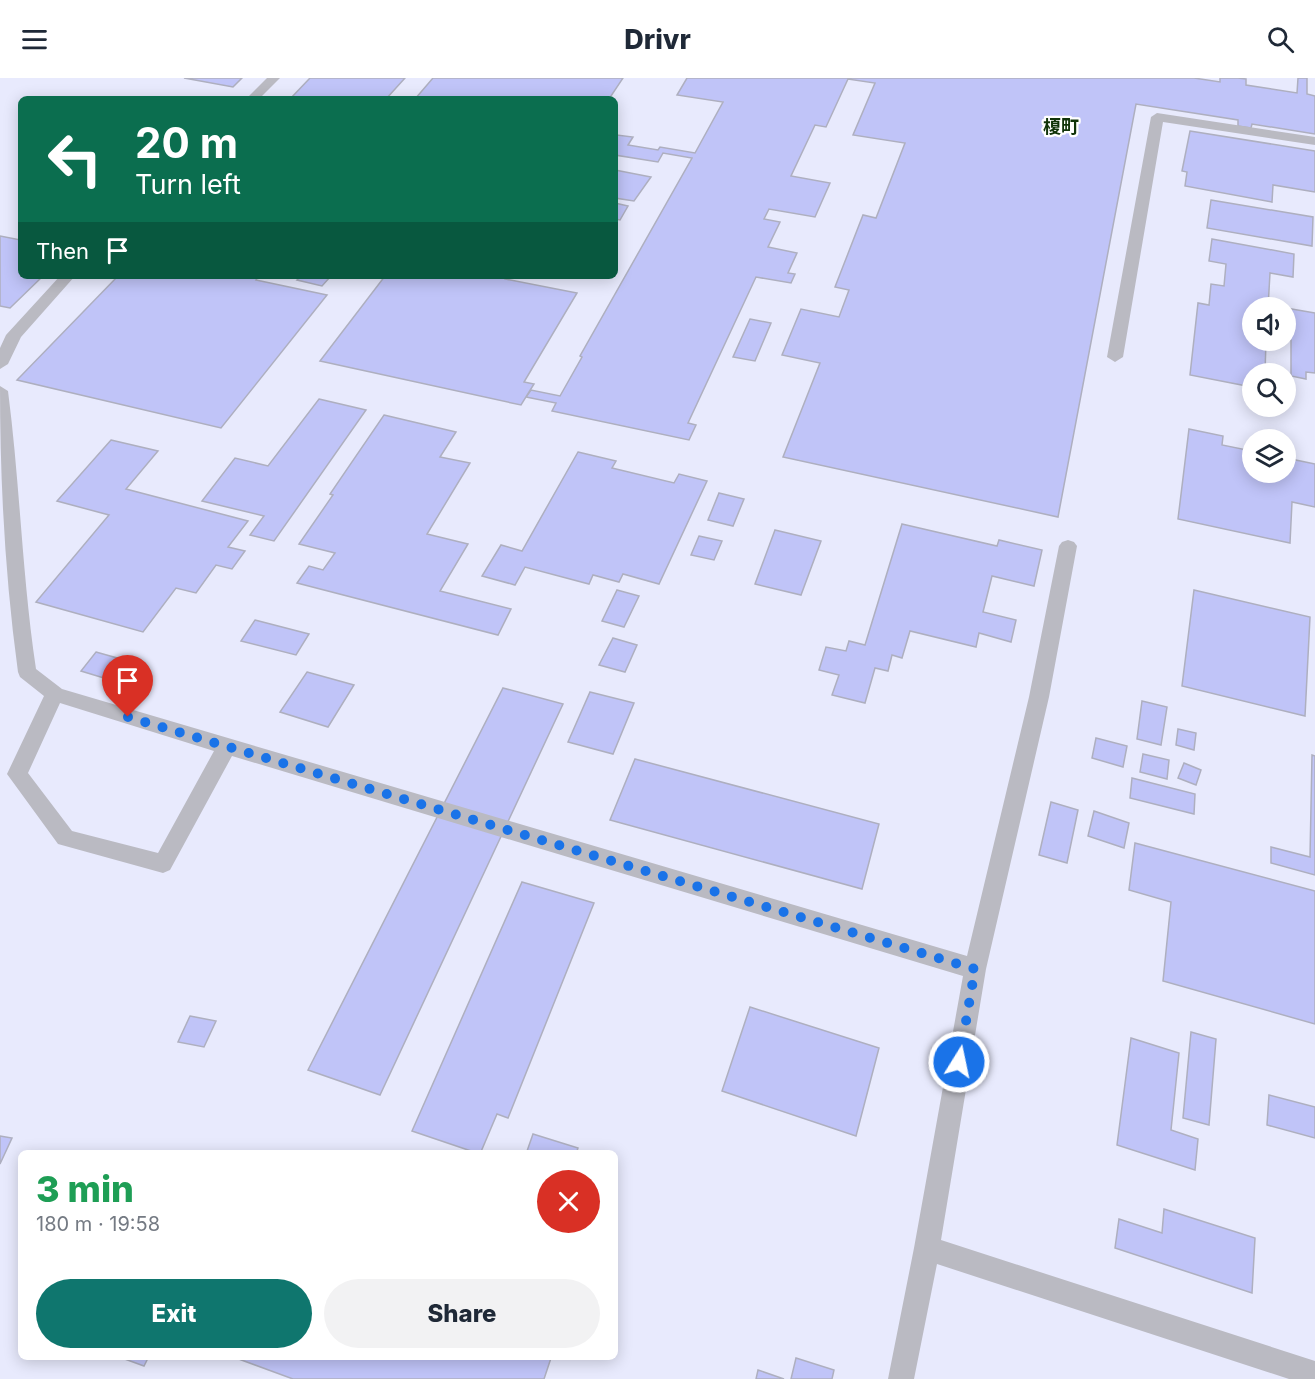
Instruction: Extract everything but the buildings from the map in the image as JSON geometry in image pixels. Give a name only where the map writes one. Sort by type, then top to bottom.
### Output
[{"type":"lane","points":[[255,96],[274,78]]},
{"type":"lane","points":[[1114,357],[1157,117],[1315,141]]},
{"type":"lane","points":[[0,364],[14,335],[65,279]]},
{"type":"lane","points":[[0,391],[7,439],[17,615],[27,672],[55,693],[88,705],[975,969]]},
{"type":"lane","points":[[901,1379],[927,1248],[975,969],[1040,697],[1068,546]]},
{"type":"lane","points":[[55,693],[17,774],[65,838],[163,864],[227,746]]},
{"type":"lane","points":[[927,1248],[1315,1374]]},
{"type":"shaded area","points":[[0,78],[1315,78],[1315,1379],[0,1379]]},
{"type":"district","name":"榎町","points":[[1061,127]]},
{"type":"route","points":[[128,717],[975,969],[959,1062]]}]
